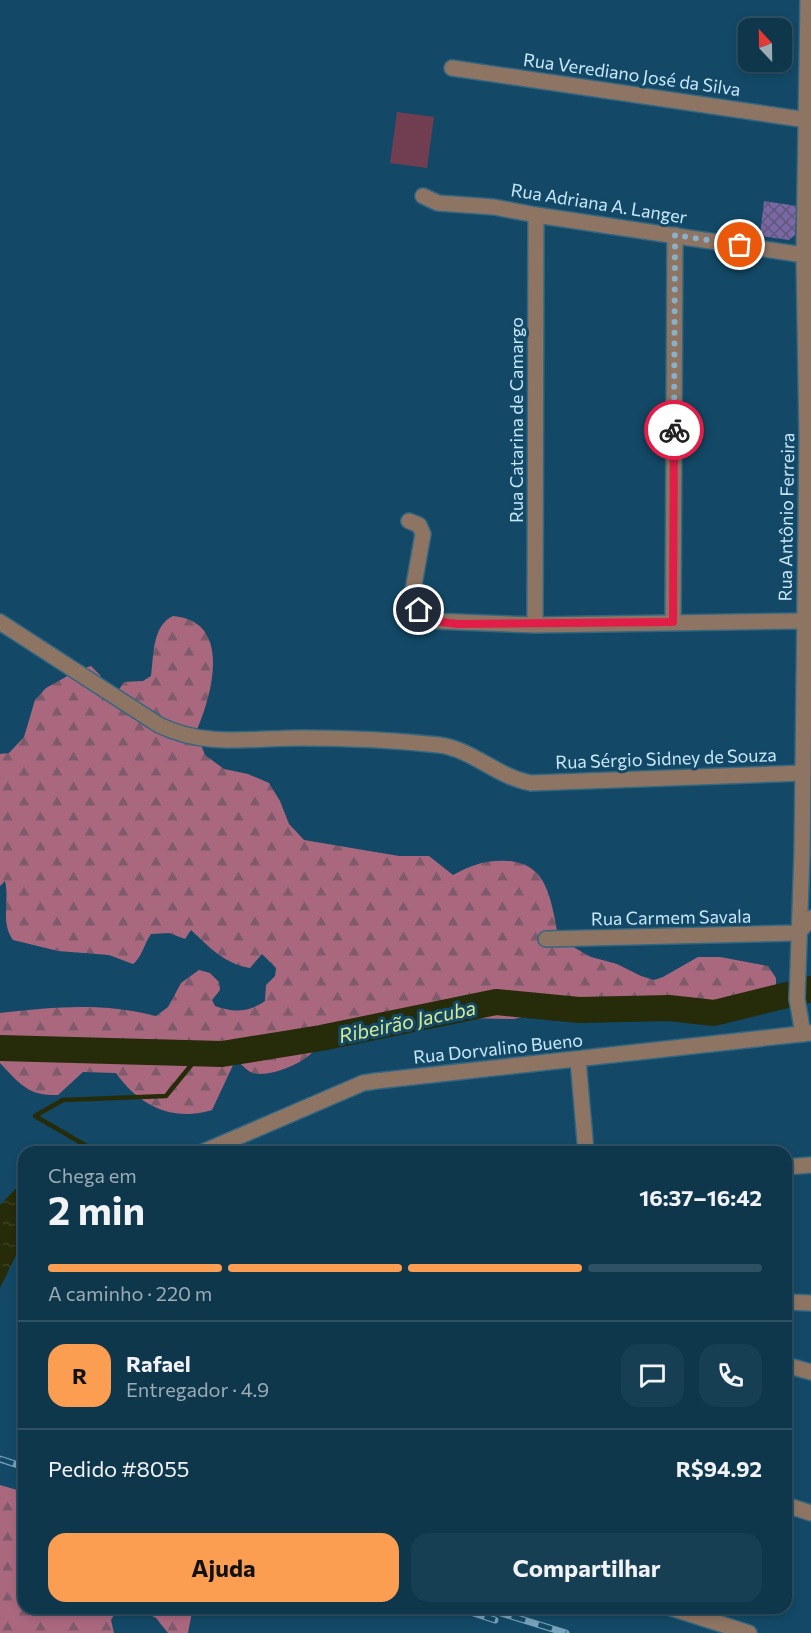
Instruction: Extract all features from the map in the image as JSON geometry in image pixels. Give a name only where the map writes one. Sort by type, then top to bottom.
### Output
[{"type":"street","name":"Rua Antônio Ferreira","points":[[807,1034],[796,999],[798,933],[807,852],[803,773],[807,719],[803,621],[809,437],[804,255],[809,143],[807,120],[808,0]]},
{"type":"street","name":"Rua Verediano José da Silva","points":[[452,68],[807,120]]},
{"type":"street","name":"Rua Adriana A. Langer","points":[[423,196],[438,203],[494,207],[804,255]]},
{"type":"street","name":"Rua Catarina de Camargo","points":[[535,625],[536,215]]},
{"type":"street","points":[[673,622],[675,235]]},
{"type":"street","points":[[409,521],[419,525],[423,534],[413,590],[419,610],[425,617],[441,622],[535,625],[803,621]]},
{"type":"street","name":"Rua Sérgio Sidney de Souza","points":[[0,621],[159,725],[177,734],[200,740],[228,742],[302,738],[438,745],[461,752],[514,780],[531,783],[803,773]]},
{"type":"street","points":[[798,933],[811,918]]},
{"type":"street","name":"Rua Carmem Savala","points":[[546,939],[798,933]]},
{"type":"street","name":"Rua Dorvalino Bueno","points":[[217,1146],[363,1083],[807,1034]]},
{"type":"street","points":[[578,1060],[585,1146]]},
{"type":"street","points":[[792,1167],[811,1165]]},
{"type":"street","points":[[792,1302],[811,1303]]},
{"type":"street","points":[[792,1367],[811,1372]]},
{"type":"street","points":[[792,1507],[811,1513]]},
{"type":"street","points":[[690,1614],[749,1633]]},
{"type":"shaded area","points":[[397,112],[434,117],[427,168],[390,163]]},
{"type":"green space","points":[[173,616],[192,621],[204,631],[211,645],[212,680],[196,732],[205,755],[224,769],[248,774],[269,783],[280,801],[289,824],[304,840],[399,856],[429,856],[453,875],[485,862],[521,863],[540,877],[546,888],[559,939],[591,957],[617,964],[654,980],[698,957],[720,957],[768,966],[776,978],[776,988],[766,996],[753,1001],[654,1005],[612,1022],[585,1010],[572,1009],[566,1018],[539,1013],[514,1019],[417,1017],[376,1024],[318,1046],[300,1062],[275,1072],[256,1074],[239,1062],[234,1063],[212,1110],[198,1113],[184,1114],[158,1108],[135,1094],[116,1073],[83,1072],[58,1095],[39,1093],[25,1087],[0,1063],[0,1013],[97,1007],[156,1016],[168,1007],[181,983],[199,970],[210,973],[219,982],[220,990],[212,1000],[215,1006],[229,1010],[241,1010],[265,1001],[266,985],[275,976],[276,968],[262,954],[250,968],[241,966],[218,954],[191,930],[185,939],[169,933],[151,934],[133,964],[109,955],[58,951],[13,940],[7,926],[5,881],[0,886],[0,754],[9,753],[24,737],[35,700],[46,688],[78,670],[91,666],[100,675],[112,700],[124,682],[143,681],[151,676],[155,642],[161,627]]},
{"type":"green space","points":[[0,1485],[18,1490],[18,1614],[114,1614],[111,1620],[114,1633],[0,1633]]},
{"type":"green space","points":[[148,1614],[192,1614],[188,1633],[168,1633],[156,1618]]},
{"type":"water","points":[[18,1186],[18,1251],[0,1288],[0,1205]]},
{"type":"building","points":[[764,201],[797,206],[795,235],[789,240],[760,236]]},
{"type":"waterway","name":"Ribeirão Jacuba","points":[[0,1048],[222,1054],[321,1038],[496,1002],[579,1010],[669,1008],[714,1013],[811,989]]},
{"type":"waterway","points":[[87,1146],[35,1116],[63,1100],[166,1096],[201,1053]]},
{"type":"railway","points":[[0,1459],[18,1465]]},
{"type":"railway","points":[[476,1614],[495,1620]]},
{"type":"railway","points":[[504,1614],[566,1633]]},
{"type":"way so far","points":[[674,430],[675,235],[740,245]]},
{"type":"route","points":[[419,610],[433,621],[457,624],[673,622],[674,430]]}]
